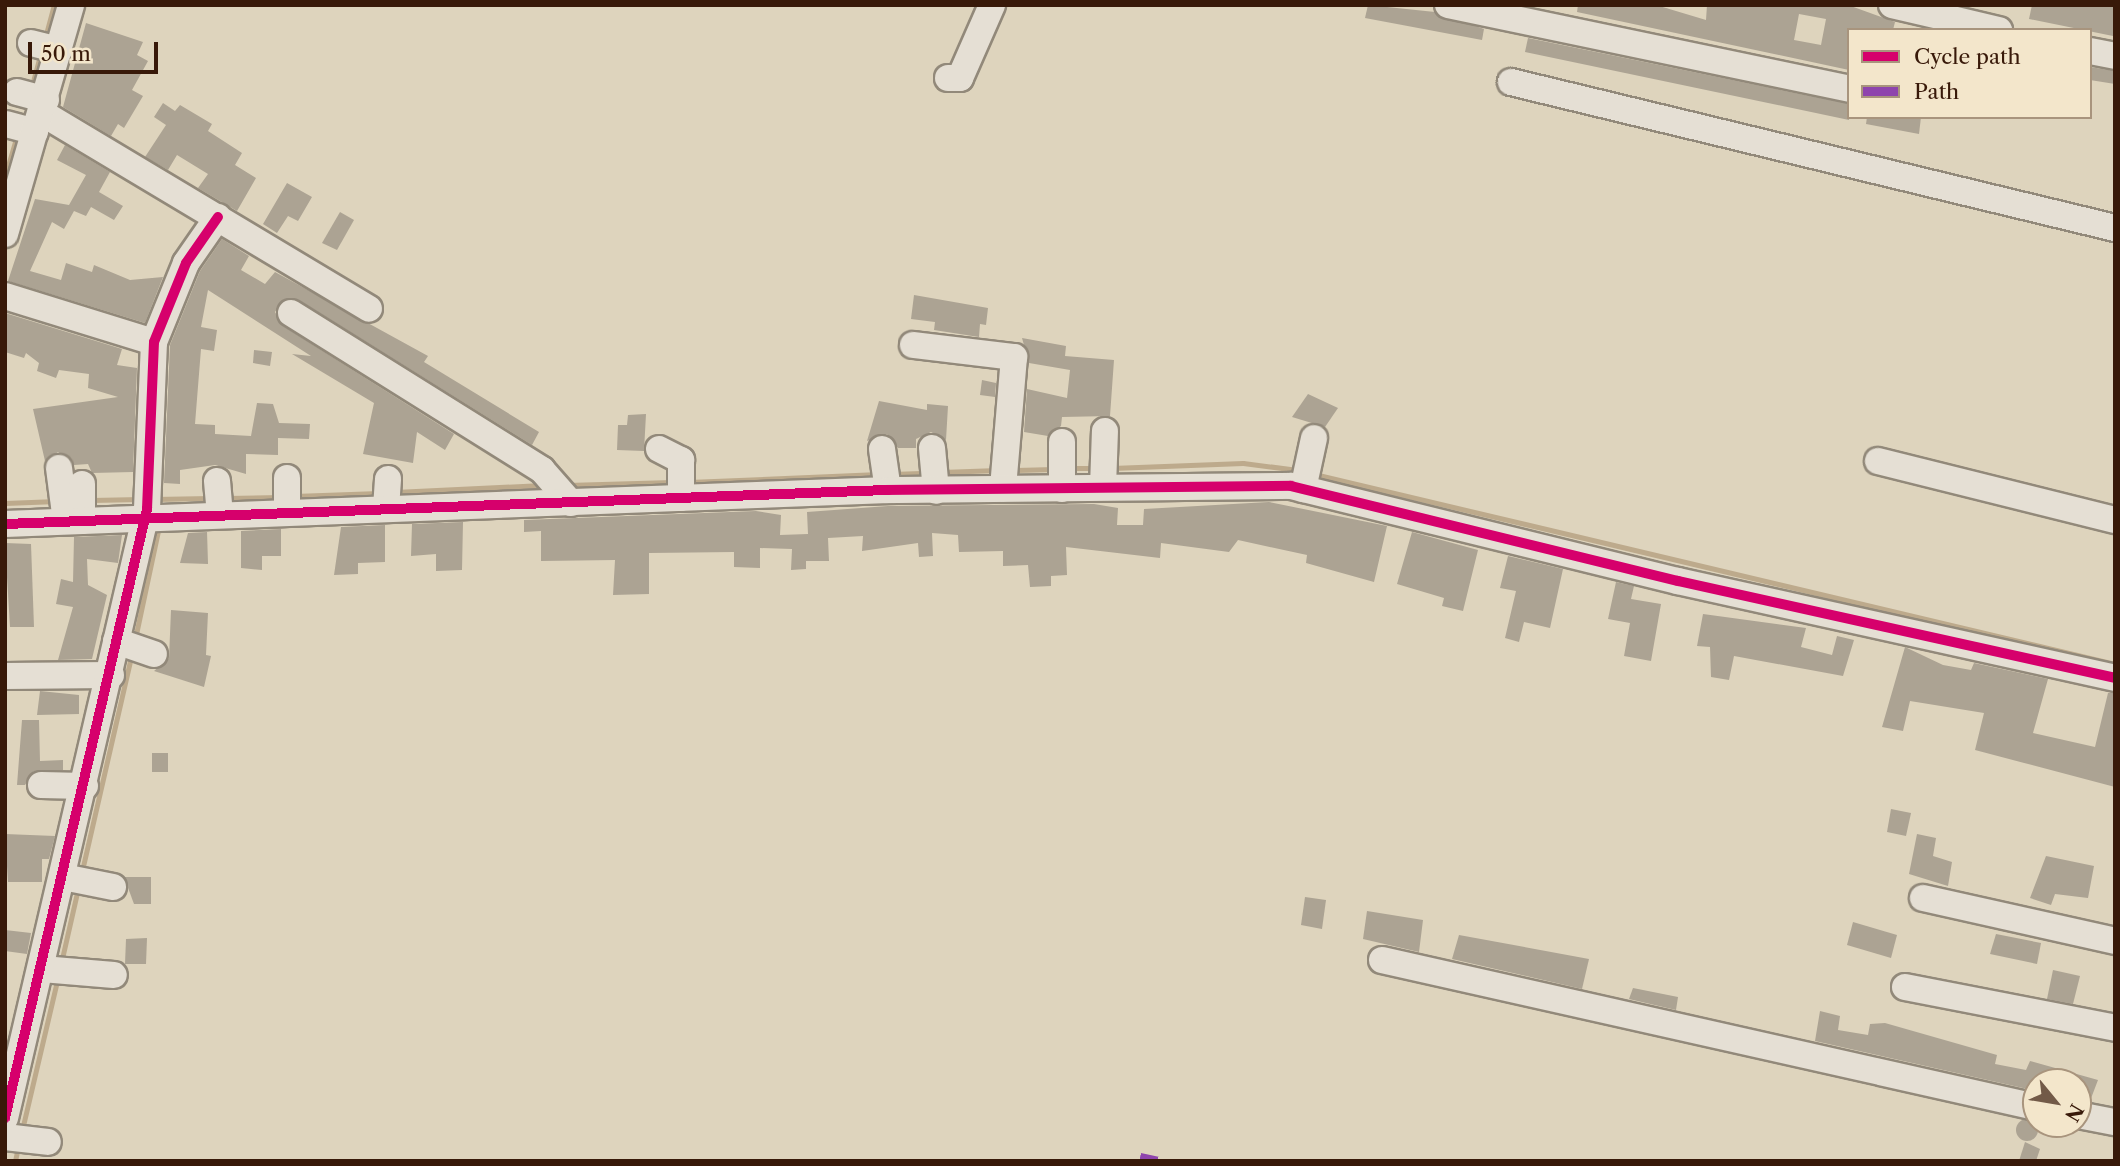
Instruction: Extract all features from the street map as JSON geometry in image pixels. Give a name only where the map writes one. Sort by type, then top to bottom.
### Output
[{"type":"street","points":[[5,234],[27,112],[45,46],[71,5]]},
{"type":"street","points":[[1448,5],[1523,13],[1847,89]]},
{"type":"street","points":[[1892,5],[1991,28]]},
{"type":"street","points":[[947,78],[960,78],[983,9]]},
{"type":"street","points":[[2092,51],[2115,56]]},
{"type":"street","points":[[1511,82],[2115,228]]},
{"type":"street","points":[[27,112],[218,217],[369,309]]},
{"type":"street","points":[[20,1136],[11,1070],[17,1022],[57,971],[87,882],[85,786],[111,676],[133,647],[153,509],[154,342],[186,263],[218,217]]},
{"type":"street","points":[[5,296],[154,342]]},
{"type":"street","points":[[291,313],[542,470],[570,502]]},
{"type":"street","points":[[913,345],[1013,355],[1004,476]]},
{"type":"street","points":[[659,449],[682,466],[682,495]]},
{"type":"street","points":[[1878,461],[2115,520]]},
{"type":"street","points":[[5,524],[73,500],[153,509],[219,497],[387,492],[570,502],[682,495],[886,471],[1004,476],[1104,463],[1308,466],[1665,578],[2115,678]]},
{"type":"street","points":[[5,676],[111,676]]},
{"type":"street","points":[[41,785],[85,786]]},
{"type":"street","points":[[1923,898],[2115,941]]},
{"type":"street","points":[[1382,960],[2022,1104]]},
{"type":"street","points":[[57,971],[114,975]]},
{"type":"street","points":[[1905,987],[2115,1028]]},
{"type":"street","points":[[2092,1118],[2115,1122]]},
{"type":"building","points":[[1368,5],[1435,12],[1484,29],[1482,40],[1365,18]]},
{"type":"building","points":[[1578,5],[1656,5],[1706,20],[1707,5],[1848,5],[1895,22],[1894,28],[1847,28],[1847,70],[1577,12]],"holes":[[[1799,14],[1826,19],[1821,45],[1794,40]]]},
{"type":"building","points":[[2032,5],[2115,5],[2113,36],[2092,32],[2092,28],[2073,28],[2029,19]]},
{"type":"building","points":[[86,23],[143,42],[137,55],[148,61],[132,90],[143,96],[124,128],[118,124],[111,136],[63,107]]},
{"type":"building","points":[[1528,38],[1847,104],[1849,120],[1525,52]]},
{"type":"building","points":[[2092,67],[2115,71],[2115,84],[2092,80]]},
{"type":"building","points":[[163,103],[175,111],[180,105],[212,124],[208,131],[242,153],[235,165],[256,178],[237,211],[198,188],[208,174],[177,155],[168,170],[145,157],[166,125],[154,117]]},
{"type":"building","points":[[1867,119],[1921,119],[1919,134],[1866,124]]},
{"type":"building","points":[[65,145],[110,172],[99,192],[123,206],[114,220],[91,207],[86,216],[74,211],[64,229],[52,222],[30,271],[61,280],[66,263],[92,272],[94,265],[130,280],[163,277],[145,323],[8,281],[35,199],[69,205],[86,175],[57,160]]},
{"type":"building","points":[[287,183],[312,197],[298,221],[288,216],[277,233],[263,224]]},
{"type":"building","points":[[340,212],[354,220],[337,250],[322,243]]},
{"type":"building","points":[[222,239],[249,256],[241,270],[265,284],[275,272],[428,356],[424,362],[539,432],[532,445],[299,300],[284,299],[275,312],[283,326],[454,434],[445,450],[417,432],[413,463],[363,454],[374,403],[292,354],[311,356],[208,290],[201,327],[217,330],[214,351],[201,349],[195,424],[215,425],[215,434],[251,436],[257,403],[273,404],[279,423],[310,424],[309,439],[278,438],[278,455],[246,454],[246,474],[215,465],[180,470],[180,484],[164,483],[170,345],[200,271]]},
{"type":"building","points":[[914,295],[988,308],[986,325],[980,324],[979,337],[934,330],[935,322],[911,319]]},
{"type":"building","points":[[5,313],[122,349],[117,365],[137,368],[133,472],[92,473],[88,464],[74,465],[58,452],[45,461],[33,409],[118,397],[88,388],[89,374],[59,370],[56,378],[37,371],[39,363],[26,353],[24,358],[5,352]]},
{"type":"building","points":[[1022,338],[1066,346],[1065,356],[1114,360],[1110,416],[1062,417],[1061,426],[1048,436],[1024,432],[1027,389],[1067,398],[1070,370],[1029,363]]},
{"type":"building","points":[[254,350],[272,352],[270,366],[253,363]]},
{"type":"building","points":[[982,380],[996,383],[995,397],[980,395]]},
{"type":"building","points":[[1308,394],[1338,408],[1325,427],[1292,417]]},
{"type":"building","points":[[879,401],[927,410],[927,404],[948,406],[946,440],[931,432],[916,439],[916,448],[898,448],[887,434],[867,441]]},
{"type":"building","points":[[646,414],[644,451],[617,450],[618,425],[627,425],[628,415]]},
{"type":"building","points":[[1269,502],[1387,526],[1374,582],[1306,563],[1307,555],[1238,540],[1229,552],[1161,543],[1160,558],[1066,547],[1067,575],[1051,576],[1051,586],[1030,587],[1028,565],[1003,566],[1003,551],[959,552],[958,535],[932,533],[933,556],[919,557],[918,543],[862,551],[863,536],[828,538],[829,561],[806,561],[806,569],[791,570],[792,549],[760,548],[760,568],[734,567],[734,552],[649,553],[649,594],[613,595],[615,560],[541,561],[541,531],[524,532],[524,520],[756,511],[781,515],[780,535],[808,534],[807,512],[888,506],[1094,504],[1118,508],[1117,525],[1143,525],[1144,509]]},
{"type":"building","points":[[463,522],[462,570],[436,571],[436,554],[411,556],[412,524]]},
{"type":"building","points":[[385,525],[385,562],[358,563],[358,574],[334,575],[341,527]]},
{"type":"building","points":[[281,529],[281,556],[262,556],[262,570],[241,568],[241,531]]},
{"type":"building","points":[[207,532],[208,564],[180,563],[188,533]]},
{"type":"building","points":[[1412,532],[1478,550],[1463,611],[1442,606],[1444,598],[1397,584]]},
{"type":"building","points":[[122,535],[118,563],[87,559],[88,585],[107,595],[92,659],[58,660],[73,607],[56,604],[61,579],[73,582],[74,537]]},
{"type":"building","points":[[5,543],[31,544],[34,627],[10,627]]},
{"type":"building","points":[[1508,556],[1563,569],[1550,628],[1524,622],[1519,642],[1505,638],[1516,591],[1500,588]]},
{"type":"building","points":[[1616,582],[1634,586],[1631,599],[1661,604],[1651,661],[1624,656],[1630,623],[1608,619]]},
{"type":"building","points":[[171,610],[208,613],[206,655],[211,656],[204,687],[154,671],[169,658]]},
{"type":"building","points":[[1703,614],[1806,628],[1801,647],[1832,655],[1837,636],[1854,640],[1843,676],[1734,656],[1729,680],[1711,677],[1710,647],[1697,646]]},
{"type":"building","points":[[1905,647],[1943,665],[1971,670],[1974,663],[2048,679],[2033,733],[2095,747],[2108,693],[2115,693],[2115,787],[1975,750],[1984,713],[1910,701],[1903,731],[1882,727]]},
{"type":"building","points":[[40,691],[79,695],[79,714],[37,715]]},
{"type":"building","points":[[22,720],[39,720],[40,761],[63,760],[63,770],[34,771],[25,785],[17,785]]},
{"type":"building","points":[[152,753],[168,753],[168,772],[152,772]]},
{"type":"building","points":[[1891,809],[1911,813],[1906,836],[1887,832]]},
{"type":"building","points":[[5,834],[55,836],[49,859],[42,859],[42,882],[8,882]]},
{"type":"building","points":[[1917,834],[1936,838],[1933,856],[1952,862],[1948,886],[1909,874]]},
{"type":"building","points":[[2046,856],[2094,866],[2088,898],[2055,894],[2051,905],[2030,898]]},
{"type":"building","points":[[124,877],[151,877],[151,904],[134,904]]},
{"type":"building","points":[[1305,897],[1326,900],[1322,929],[1301,925]]},
{"type":"building","points":[[1367,911],[1423,920],[1419,952],[1363,939]]},
{"type":"building","points":[[1853,922],[1897,935],[1891,958],[1847,945]]},
{"type":"building","points":[[5,930],[31,933],[27,954],[5,951]]},
{"type":"building","points":[[1996,934],[2041,943],[2037,964],[1990,954]]},
{"type":"building","points":[[1459,935],[1589,959],[1582,989],[1452,959]]},
{"type":"building","points":[[147,938],[146,964],[125,964],[126,939]]},
{"type":"building","points":[[2053,970],[2080,976],[2073,1004],[2047,999]]},
{"type":"building","points":[[1633,988],[1678,997],[1676,1010],[1629,999]]},
{"type":"building","points":[[1820,1011],[1840,1016],[1838,1030],[1868,1035],[1870,1024],[1885,1023],[1997,1055],[1995,1064],[2022,1069],[2022,1088],[1815,1041]]},
{"type":"building","points":[[2030,1061],[2055,1068],[2027,1068]]},
{"type":"building","points":[[2092,1078],[2098,1080],[2092,1096]]},
{"type":"building","points":[[2022,1120],[2022,1138],[2035,1138],[2027,1141],[2019,1138],[2016,1130]]},
{"type":"building","points":[[2025,1142],[2040,1149],[2036,1161],[2019,1161]]},
{"type":"waterway","points":[[45,38],[54,5]]},
{"type":"waterway","points":[[31,89],[40,55]]},
{"type":"waterway","points":[[5,176],[17,135]]},
{"type":"waterway","points":[[1112,468],[1243,463],[1298,470]]},
{"type":"waterway","points":[[1070,468],[1096,468]]},
{"type":"waterway","points":[[1011,470],[1054,469]]},
{"type":"waterway","points":[[941,472],[998,470]]},
{"type":"waterway","points":[[892,474],[928,473]]},
{"type":"waterway","points":[[689,482],[879,474]]},
{"type":"waterway","points":[[1314,474],[2115,664]]},
{"type":"waterway","points":[[567,485],[672,482]]},
{"type":"waterway","points":[[395,492],[543,485]]},
{"type":"waterway","points":[[294,496],[379,493]]},
{"type":"waterway","points":[[227,498],[281,497]]},
{"type":"waterway","points":[[154,499],[211,498]]},
{"type":"waterway","points":[[91,500],[141,499]]},
{"type":"waterway","points":[[5,503],[57,501]]},
{"type":"waterway","points":[[135,639],[159,526]]},
{"type":"waterway","points":[[81,875],[131,656]]},
{"type":"waterway","points":[[61,963],[78,888]]},
{"type":"waterway","points":[[22,1130],[58,976]]},
{"type":"waterway","points":[[15,1161],[18,1147]]},
{"type":"marked path","points":[[1140,1157],[1159,1161]]},
{"type":"cycle path","points":[[5,1118],[147,509],[154,342],[186,263],[218,217]]},
{"type":"cycle path","points":[[5,524],[888,490],[1291,486],[1678,581],[2115,678]]}]
